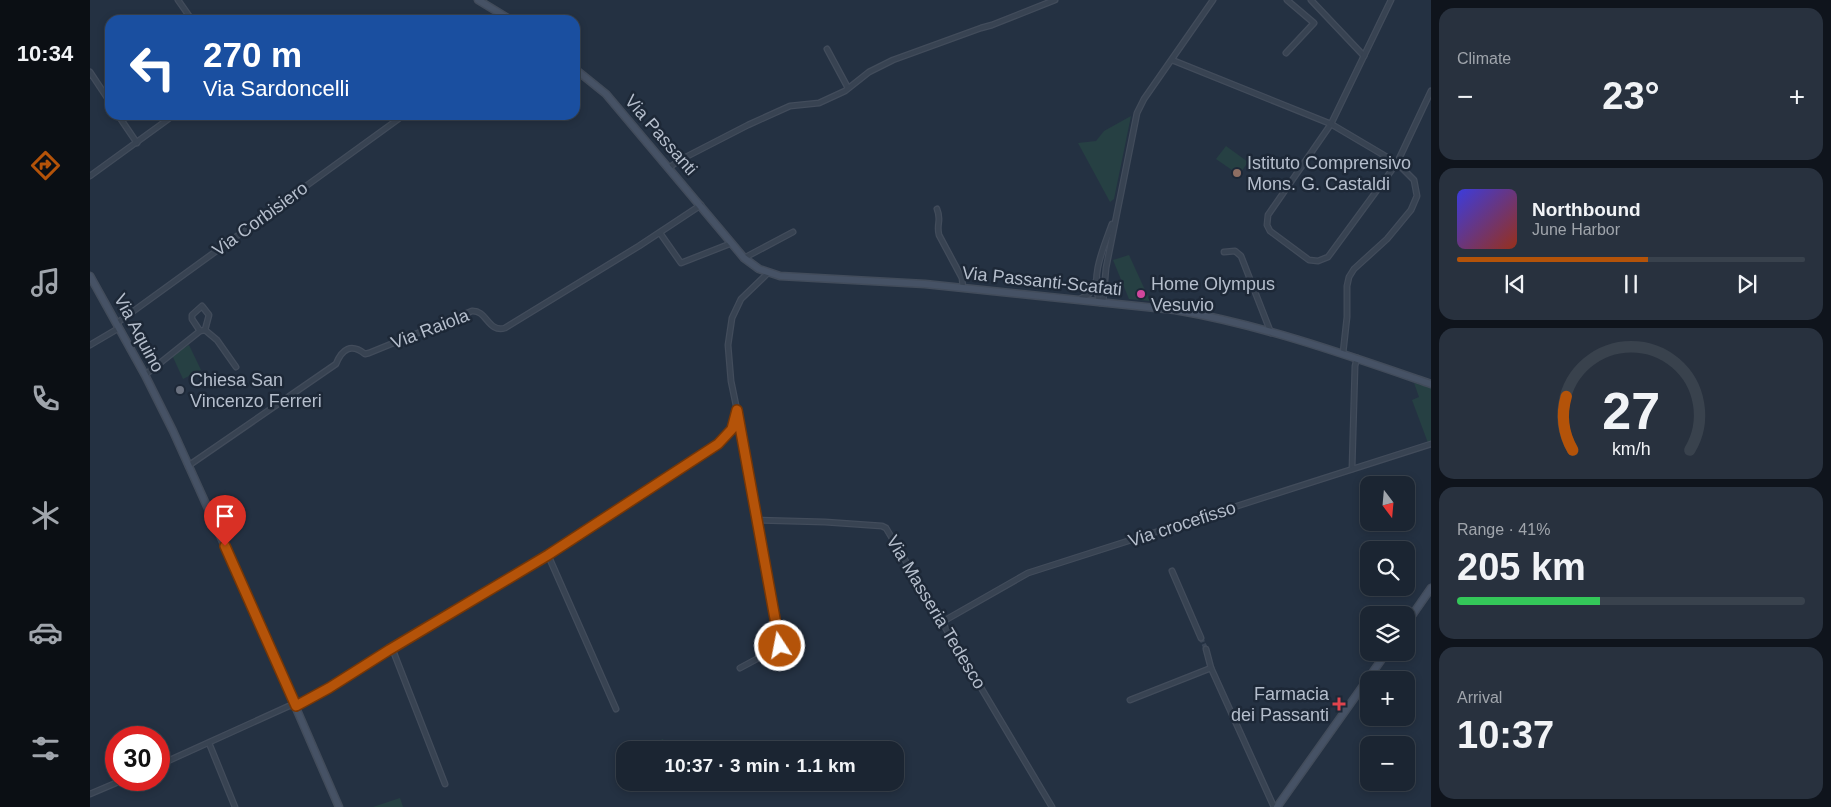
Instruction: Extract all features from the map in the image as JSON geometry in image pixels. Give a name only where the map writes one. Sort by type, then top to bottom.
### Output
[{"type":"street","points":[[178,0],[188,15]]},
{"type":"street","points":[[478,0],[503,15]]},
{"type":"street","points":[[670,167],[748,125],[790,106],[819,103],[848,88],[869,72],[893,60],[981,28],[992,26],[1055,0]]},
{"type":"street","points":[[1102,303],[1114,218],[1137,113],[1144,99],[1213,0]]},
{"type":"street","points":[[1286,53],[1314,22],[1288,0]]},
{"type":"street","points":[[1311,0],[1364,56]]},
{"type":"street","points":[[1391,0],[1331,124],[1267,218],[1268,228],[1272,234],[1309,260],[1321,261],[1330,254],[1397,163],[1431,91]]},
{"type":"street","points":[[827,49],[848,88]]},
{"type":"street","points":[[1172,60],[1331,124],[1397,163],[1414,180],[1417,196],[1411,210],[1387,240],[1354,269],[1349,277],[1343,353]]},
{"type":"street","points":[[90,72],[105,94]]},
{"type":"street","name":"Via Passanti","points":[[580,73],[606,94],[670,167],[719,227]]},
{"type":"street","points":[[121,120],[137,143]]},
{"type":"street","points":[[90,176],[167,120]]},
{"type":"street","name":"Via Corbisiero","points":[[90,344],[397,120]]},
{"type":"street","name":"Via Raiola","points":[[188,466],[336,364],[339,357],[350,348],[356,348],[365,354],[369,353],[472,311],[481,313],[495,328],[500,330],[505,328],[660,233],[701,205]]},
{"type":"street","points":[[937,208],[941,217],[938,229],[939,235],[962,278],[963,288]]},
{"type":"street","points":[[1102,303],[1098,297],[1099,259],[1114,218]]},
{"type":"street","name":"Via Passanti-Scafati","points":[[719,227],[744,258],[768,273],[794,278],[900,282],[1175,310],[1216,318],[1343,353],[1431,384]]},
{"type":"street","points":[[744,258],[794,232]]},
{"type":"street","points":[[660,233],[681,263],[732,243]]},
{"type":"street","points":[[1224,252],[1235,251],[1241,256],[1271,333]]},
{"type":"street","points":[[740,668],[780,646],[731,380],[728,345],[732,318],[741,299],[768,273]]},
{"type":"street","name":"Via Aquino","points":[[90,276],[144,375],[188,466],[296,706],[339,807]]},
{"type":"street","points":[[1076,300],[1089,294],[1097,278]]},
{"type":"street","points":[[144,375],[203,330],[209,315],[202,306],[192,315],[192,319],[203,330],[217,340],[236,367]]},
{"type":"street","points":[[1352,469],[1355,366],[1357,358]]},
{"type":"street","points":[[170,760],[289,706],[296,706],[329,688],[548,555],[718,444],[732,429],[737,410]]},
{"type":"street","name":"Via crocefisso","points":[[942,622],[1028,574],[1431,444]]},
{"type":"street","name":"Via Masseria Tedesco","points":[[757,520],[882,526],[888,531],[1052,807]]},
{"type":"street","points":[[548,555],[616,709]]},
{"type":"street","points":[[1172,571],[1201,638]]},
{"type":"street","points":[[1415,611],[1431,588]]},
{"type":"street","points":[[392,648],[445,784]]},
{"type":"street","points":[[1206,649],[1211,668],[1275,807],[1380,661]]},
{"type":"street","points":[[1130,700],[1211,668]]},
{"type":"street","points":[[209,743],[235,807]]},
{"type":"street","points":[[90,794],[105,788]]},
{"type":"green space","points":[[1131,116],[1114,199],[1110,202],[1078,143],[1096,141],[1104,131]]},
{"type":"green space","points":[[1226,146],[1248,162],[1239,175],[1216,159]]},
{"type":"green space","points":[[1129,255],[1150,301],[1129,299],[1113,260]]},
{"type":"green space","points":[[189,345],[201,370],[183,379],[172,355]]},
{"type":"green space","points":[[1414,383],[1431,387],[1431,442],[1428,443],[1412,400],[1419,397]]},
{"type":"green space","points":[[400,798],[403,807],[373,807]]},
{"type":"tunnel","points":[[1201,638],[1206,649]]},
{"type":"place","name":"Istituto Comprensivo Mons. G. Castaldi","points":[[1237,173]]},
{"type":"place","name":"Home Olympus Vesuvio","points":[[1141,294]]},
{"type":"place","name":"Chiesa San Vincenzo Ferreri","points":[[180,390]]},
{"type":"place","name":"Farmacia dei Passanti","points":[[1339,704]]},
{"type":"route","points":[[225,546],[296,706],[329,688],[548,555],[718,444],[732,429],[737,410],[780,646]]}]
